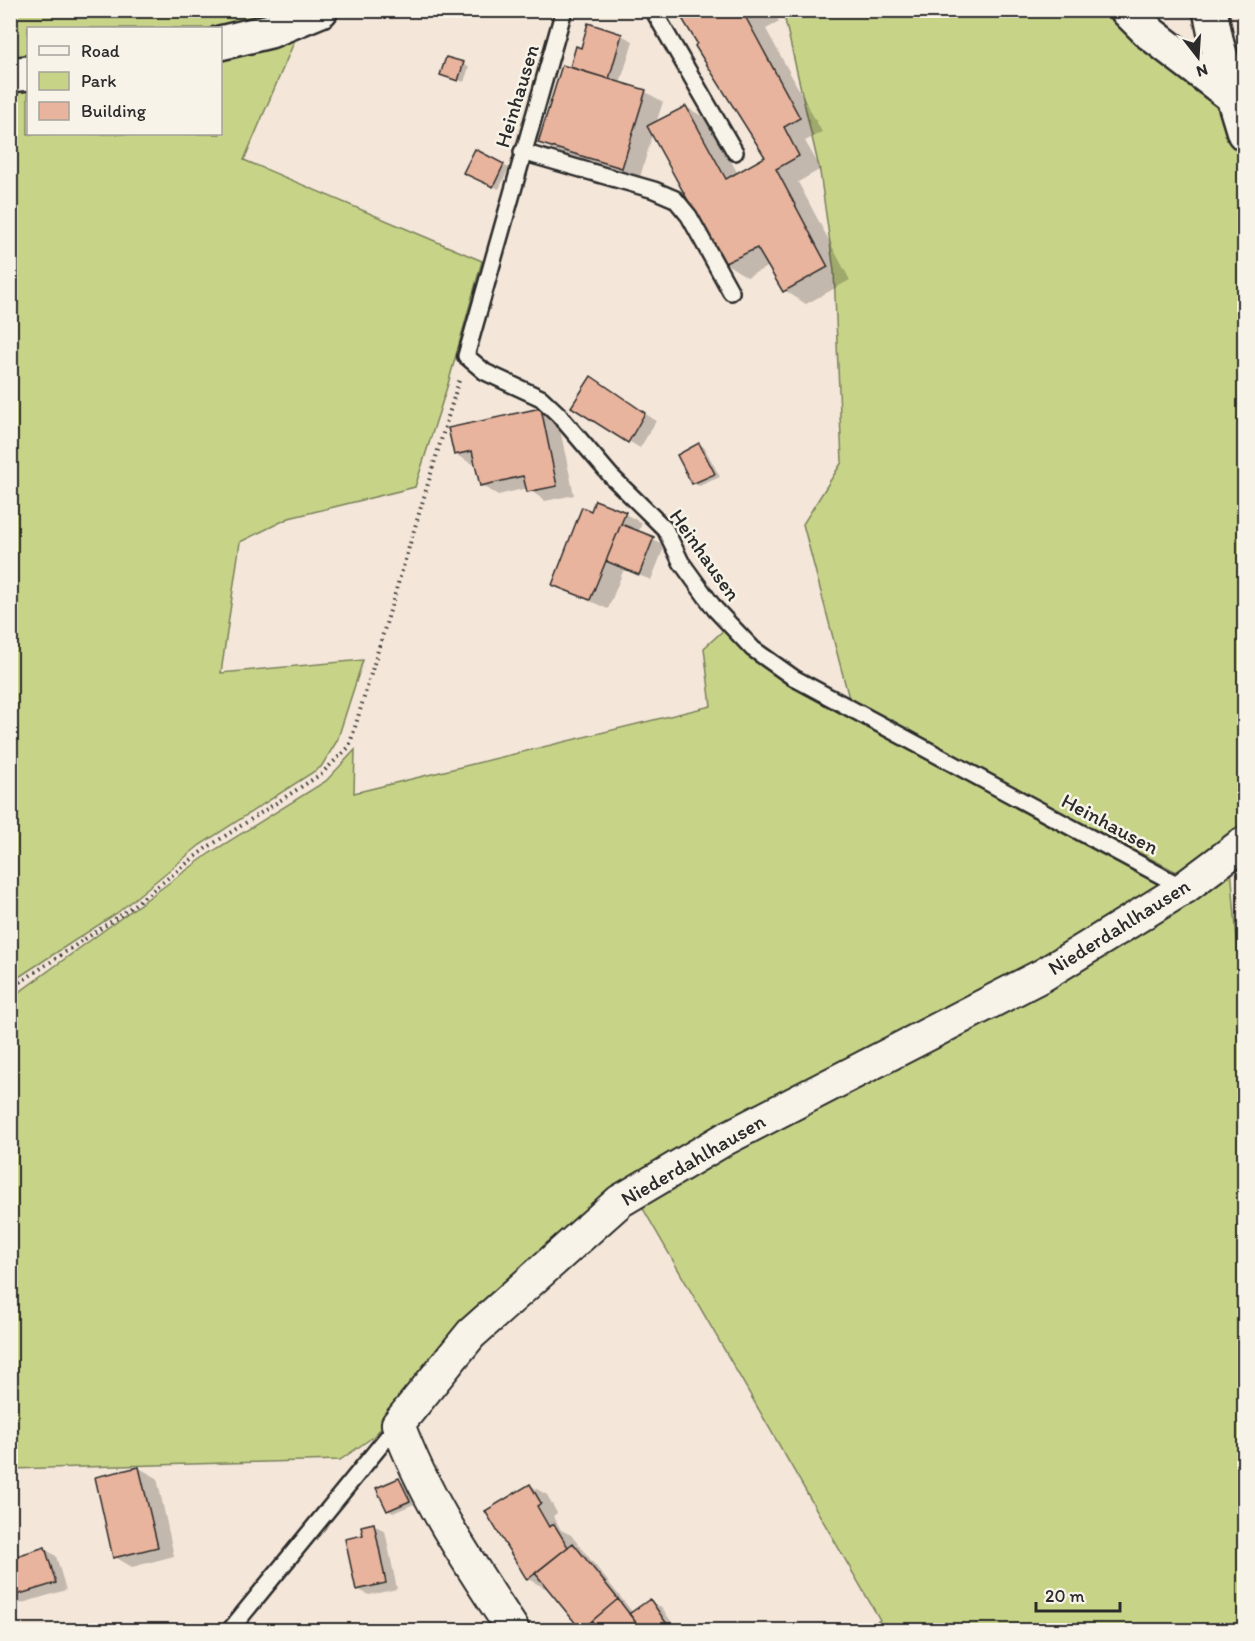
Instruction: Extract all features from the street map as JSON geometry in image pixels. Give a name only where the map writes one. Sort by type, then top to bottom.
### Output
[{"type":"street","points":[[222,43],[270,31],[321,10]]},
{"type":"street","points":[[1127,10],[1150,34],[1232,96]]},
{"type":"street","points":[[1210,10],[1232,96],[1245,133]]},
{"type":"street","points":[[10,75],[27,73]]},
{"type":"street","name":"Niederdahlhausen","points":[[398,1424],[471,1334],[620,1201],[725,1139],[1043,975],[1184,888],[1245,843]]},
{"type":"street","points":[[398,1424],[410,1458],[432,1500],[513,1630]]},
{"type":"lane","name":"Heinhausen","points":[[564,10],[522,152],[466,357],[485,372],[541,398],[558,414],[611,476],[665,528],[681,562],[715,609],[753,649],[813,688],[1184,888]]},
{"type":"lane","points":[[653,10],[735,152]]},
{"type":"lane","points":[[522,152],[654,190],[675,199],[688,216],[731,292]]},
{"type":"lane","points":[[230,1630],[398,1424]]},
{"type":"path","points":[[10,989],[121,915],[205,849],[321,774],[349,747],[466,357]]},
{"type":"green space","points":[[10,11],[305,11],[222,28],[27,27],[27,65],[11,67]]},
{"type":"green space","points":[[783,11],[1118,11],[1229,103],[1244,146],[1244,839],[1190,879],[850,702],[803,524],[842,462],[834,271],[820,172]]},
{"type":"green space","points":[[300,28],[244,160],[482,261],[448,384],[415,487],[289,518],[240,542],[221,673],[363,660],[337,741],[321,767],[200,845],[117,913],[11,982],[10,83],[27,81],[27,135],[222,135],[222,48]]},
{"type":"green space","points":[[726,628],[844,710],[1172,890],[727,1127],[468,1333],[373,1437],[340,1460],[11,1469],[10,999],[210,853],[326,781],[355,750],[354,793],[711,706],[704,648]]},
{"type":"green space","points":[[1231,868],[1244,1025],[1244,1630],[863,1630],[880,1620],[637,1198]]},
{"type":"building","points":[[677,10],[754,10],[745,16],[800,118],[784,127],[799,156],[776,169],[828,267],[783,292],[757,248],[723,264],[647,126],[686,106],[726,179],[765,157],[695,46],[697,43]]},
{"type":"building","points":[[588,23],[622,34],[609,79],[570,67],[576,46],[581,48]]},
{"type":"building","points":[[446,57],[464,62],[458,81],[440,75]]},
{"type":"building","points":[[562,65],[646,90],[622,168],[538,143]]},
{"type":"building","points":[[475,149],[504,164],[493,187],[463,173]]},
{"type":"building","points":[[591,376],[645,413],[628,443],[571,407]]},
{"type":"building","points":[[541,408],[557,486],[527,492],[523,476],[480,486],[472,451],[454,455],[448,428]]},
{"type":"building","points":[[699,443],[715,474],[692,484],[677,455]]},
{"type":"building","points":[[595,500],[626,512],[590,600],[552,585],[582,507],[591,511]]},
{"type":"building","points":[[621,524],[654,537],[639,575],[606,561]]},
{"type":"building","points":[[139,1467],[158,1547],[113,1558],[95,1477]]},
{"type":"building","points":[[399,1478],[410,1501],[387,1511],[376,1488]]},
{"type":"building","points":[[530,1484],[541,1503],[537,1506],[549,1527],[554,1524],[568,1547],[527,1580],[485,1511]]},
{"type":"building","points":[[374,1523],[386,1583],[356,1590],[345,1539],[363,1535],[361,1526]]},
{"type":"building","points":[[573,1543],[618,1599],[581,1630],[535,1573]]},
{"type":"building","points":[[45,1547],[56,1583],[10,1597],[10,1558]]},
{"type":"building","points":[[618,1599],[640,1630],[599,1630],[592,1621]]},
{"type":"building","points":[[650,1599],[671,1630],[640,1630],[629,1614]]}]
